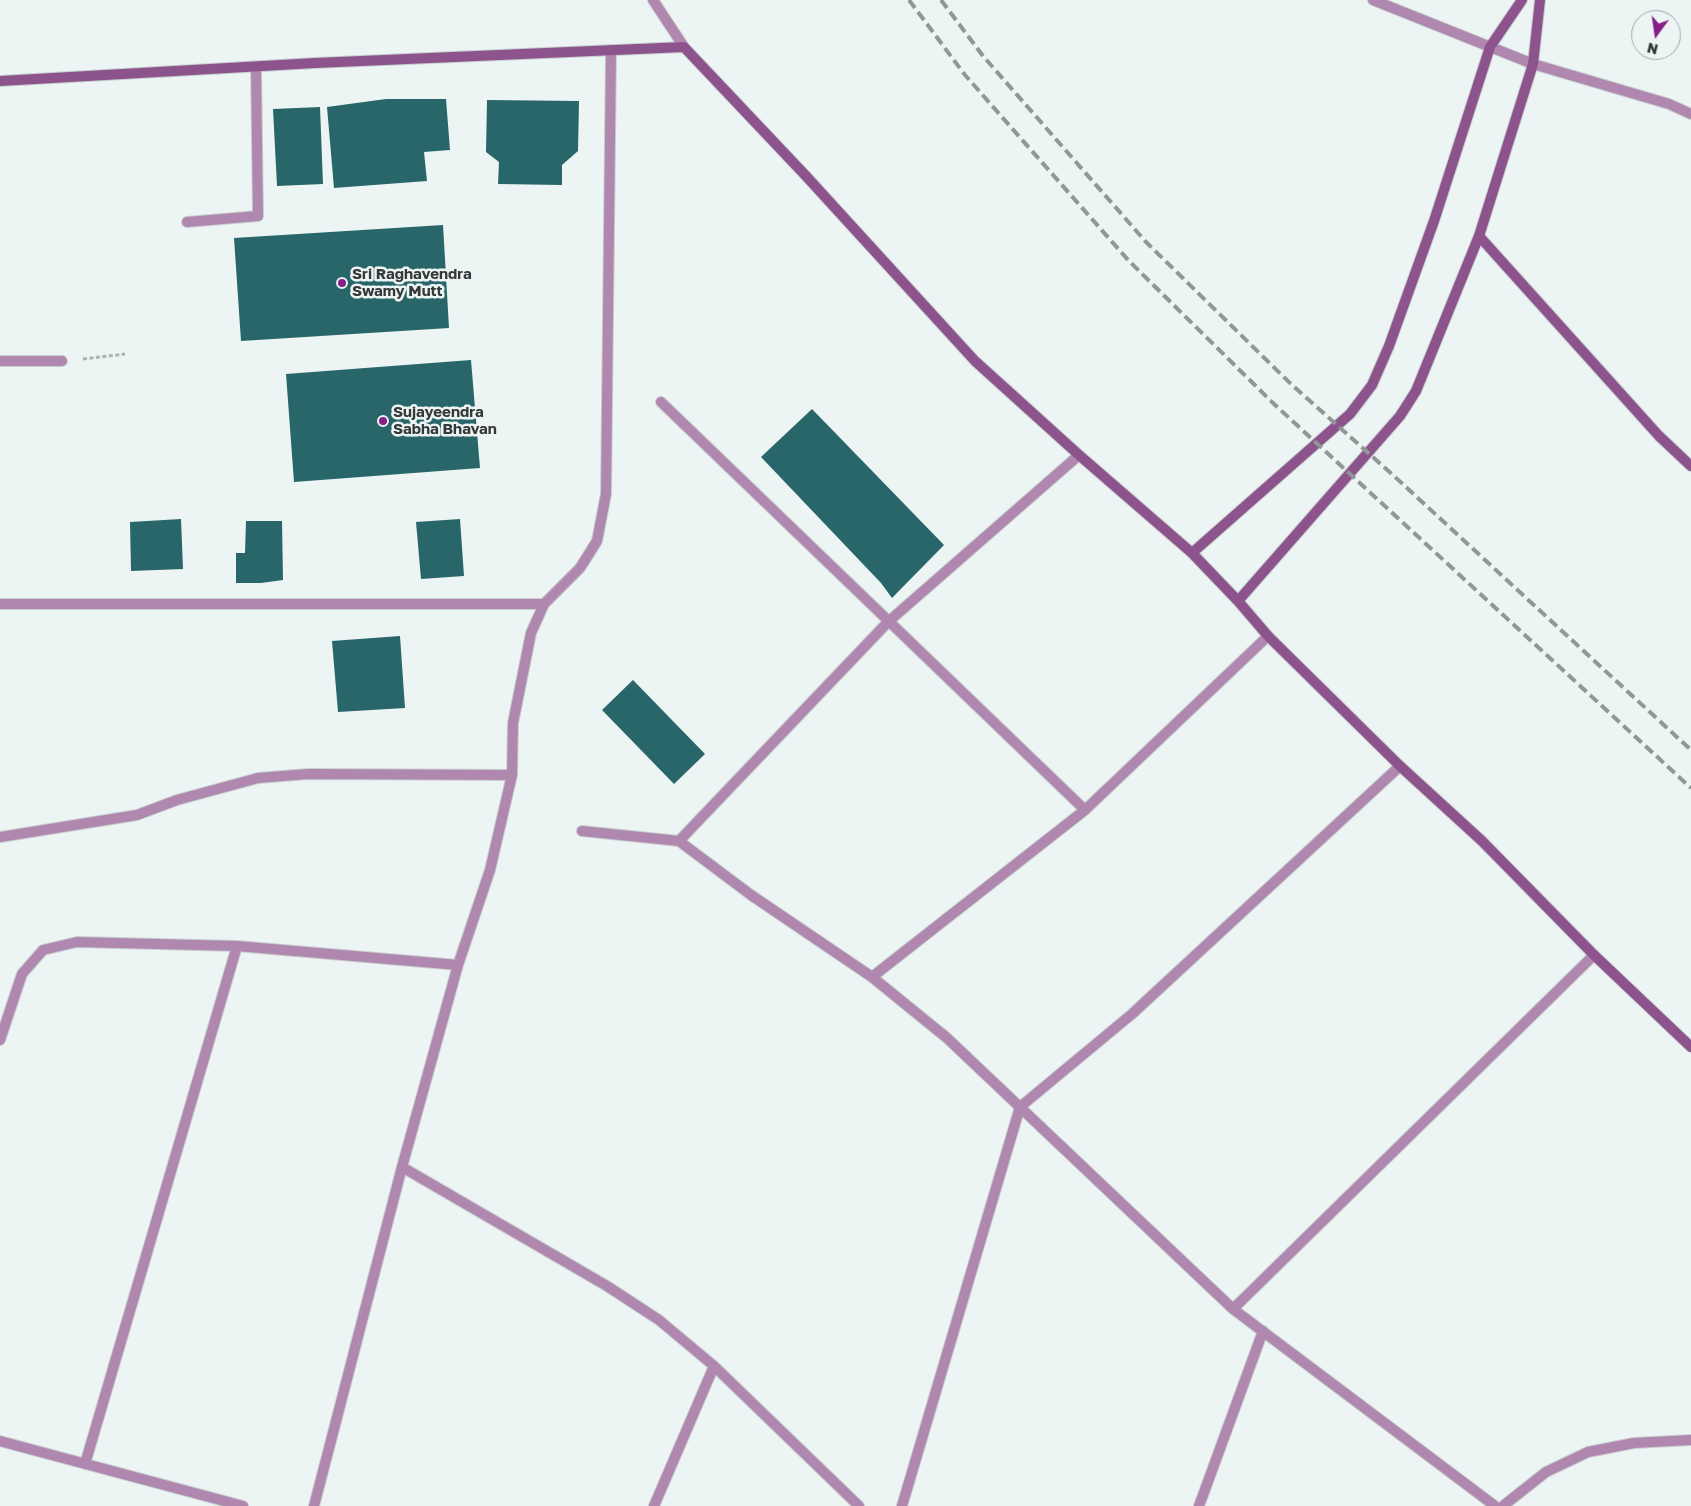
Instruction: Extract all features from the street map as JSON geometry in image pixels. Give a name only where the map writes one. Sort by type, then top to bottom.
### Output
[{"type":"street","points":[[652,0],[684,47],[975,361],[1192,553],[1238,601],[1268,636],[1400,766],[1482,841],[1594,955],[1691,1047]]},
{"type":"street","points":[[1373,0],[1533,64],[1669,104],[1691,114]]},
{"type":"street","points":[[1192,553],[1350,414],[1372,385],[1389,346],[1434,220],[1490,47],[1522,0]]},
{"type":"street","points":[[1238,601],[1400,416],[1416,391],[1479,236],[1533,64],[1540,0]]},
{"type":"street","points":[[0,81],[684,47]]},
{"type":"street","points":[[314,1506],[402,1167],[458,965],[490,870],[512,775],[513,723],[531,633],[544,604],[580,568],[596,541],[606,494],[611,50]]},
{"type":"street","points":[[187,222],[258,216],[256,67]]},
{"type":"street","points":[[1479,236],[1659,436],[1691,466]]},
{"type":"street","points":[[0,361],[62,361]]},
{"type":"street","points":[[661,402],[1085,810]]},
{"type":"street","points":[[679,841],[888,622],[1079,455]]},
{"type":"street","points":[[0,604],[544,604]]},
{"type":"street","points":[[872,977],[1085,810],[1268,636]]},
{"type":"street","points":[[902,1506],[1020,1107],[1132,1014],[1400,766]]},
{"type":"street","points":[[0,837],[137,815],[177,800],[258,778],[308,774],[512,775]]},
{"type":"street","points":[[582,831],[679,841],[752,895],[872,977],[947,1038],[1233,1309],[1495,1506]]},
{"type":"street","points":[[0,1040],[22,974],[43,950],[76,942],[237,946],[458,965]]},
{"type":"street","points":[[85,1464],[237,946]]},
{"type":"street","points":[[1233,1309],[1594,955]]},
{"type":"street","points":[[402,1167],[607,1286],[659,1320],[714,1366],[859,1506]]},
{"type":"street","points":[[1199,1506],[1264,1331]]},
{"type":"street","points":[[654,1506],[714,1366]]},
{"type":"street","points":[[1503,1506],[1546,1472],[1588,1452],[1634,1443],[1691,1440]]},
{"type":"street","points":[[0,1441],[243,1506]]},
{"type":"path","points":[[62,361],[124,354]]},
{"type":"building","points":[[386,99],[446,99],[450,150],[424,152],[427,181],[334,188],[327,107]]},
{"type":"building","points":[[487,100],[579,101],[578,151],[562,165],[562,185],[498,184],[499,162],[486,152]]},
{"type":"building","points":[[320,107],[323,184],[277,186],[273,109]]},
{"type":"building","name":"Sri Raghavendra Swamy Mutt","points":[[443,225],[449,328],[241,341],[234,238]]},
{"type":"building","name":"Sujayeendra Sabha Bhavan","points":[[471,360],[480,468],[294,482],[286,374]]},
{"type":"building","points":[[812,409],[944,545],[892,598],[881,583],[761,457]]},
{"type":"building","points":[[181,519],[183,569],[131,571],[130,522]]},
{"type":"building","points":[[460,519],[464,576],[421,579],[416,522]]},
{"type":"building","points":[[246,521],[282,521],[283,580],[261,583],[236,583],[236,553],[245,553]]},
{"type":"building","points":[[400,636],[405,708],[338,712],[332,641]]},
{"type":"building","points":[[633,680],[705,754],[674,784],[602,710]]},
{"type":"railway","points":[[909,0],[965,75],[1129,261],[1274,404],[1691,788]]},
{"type":"railway","points":[[941,0],[983,56],[1146,242],[1291,384],[1394,476],[1691,750]]},
{"type":"place","name":"Sri Raghavendra Swamy Mutt","points":[[342,283]]},
{"type":"place","name":"Sujayeendra Sabha Bhavan","points":[[383,421]]}]
